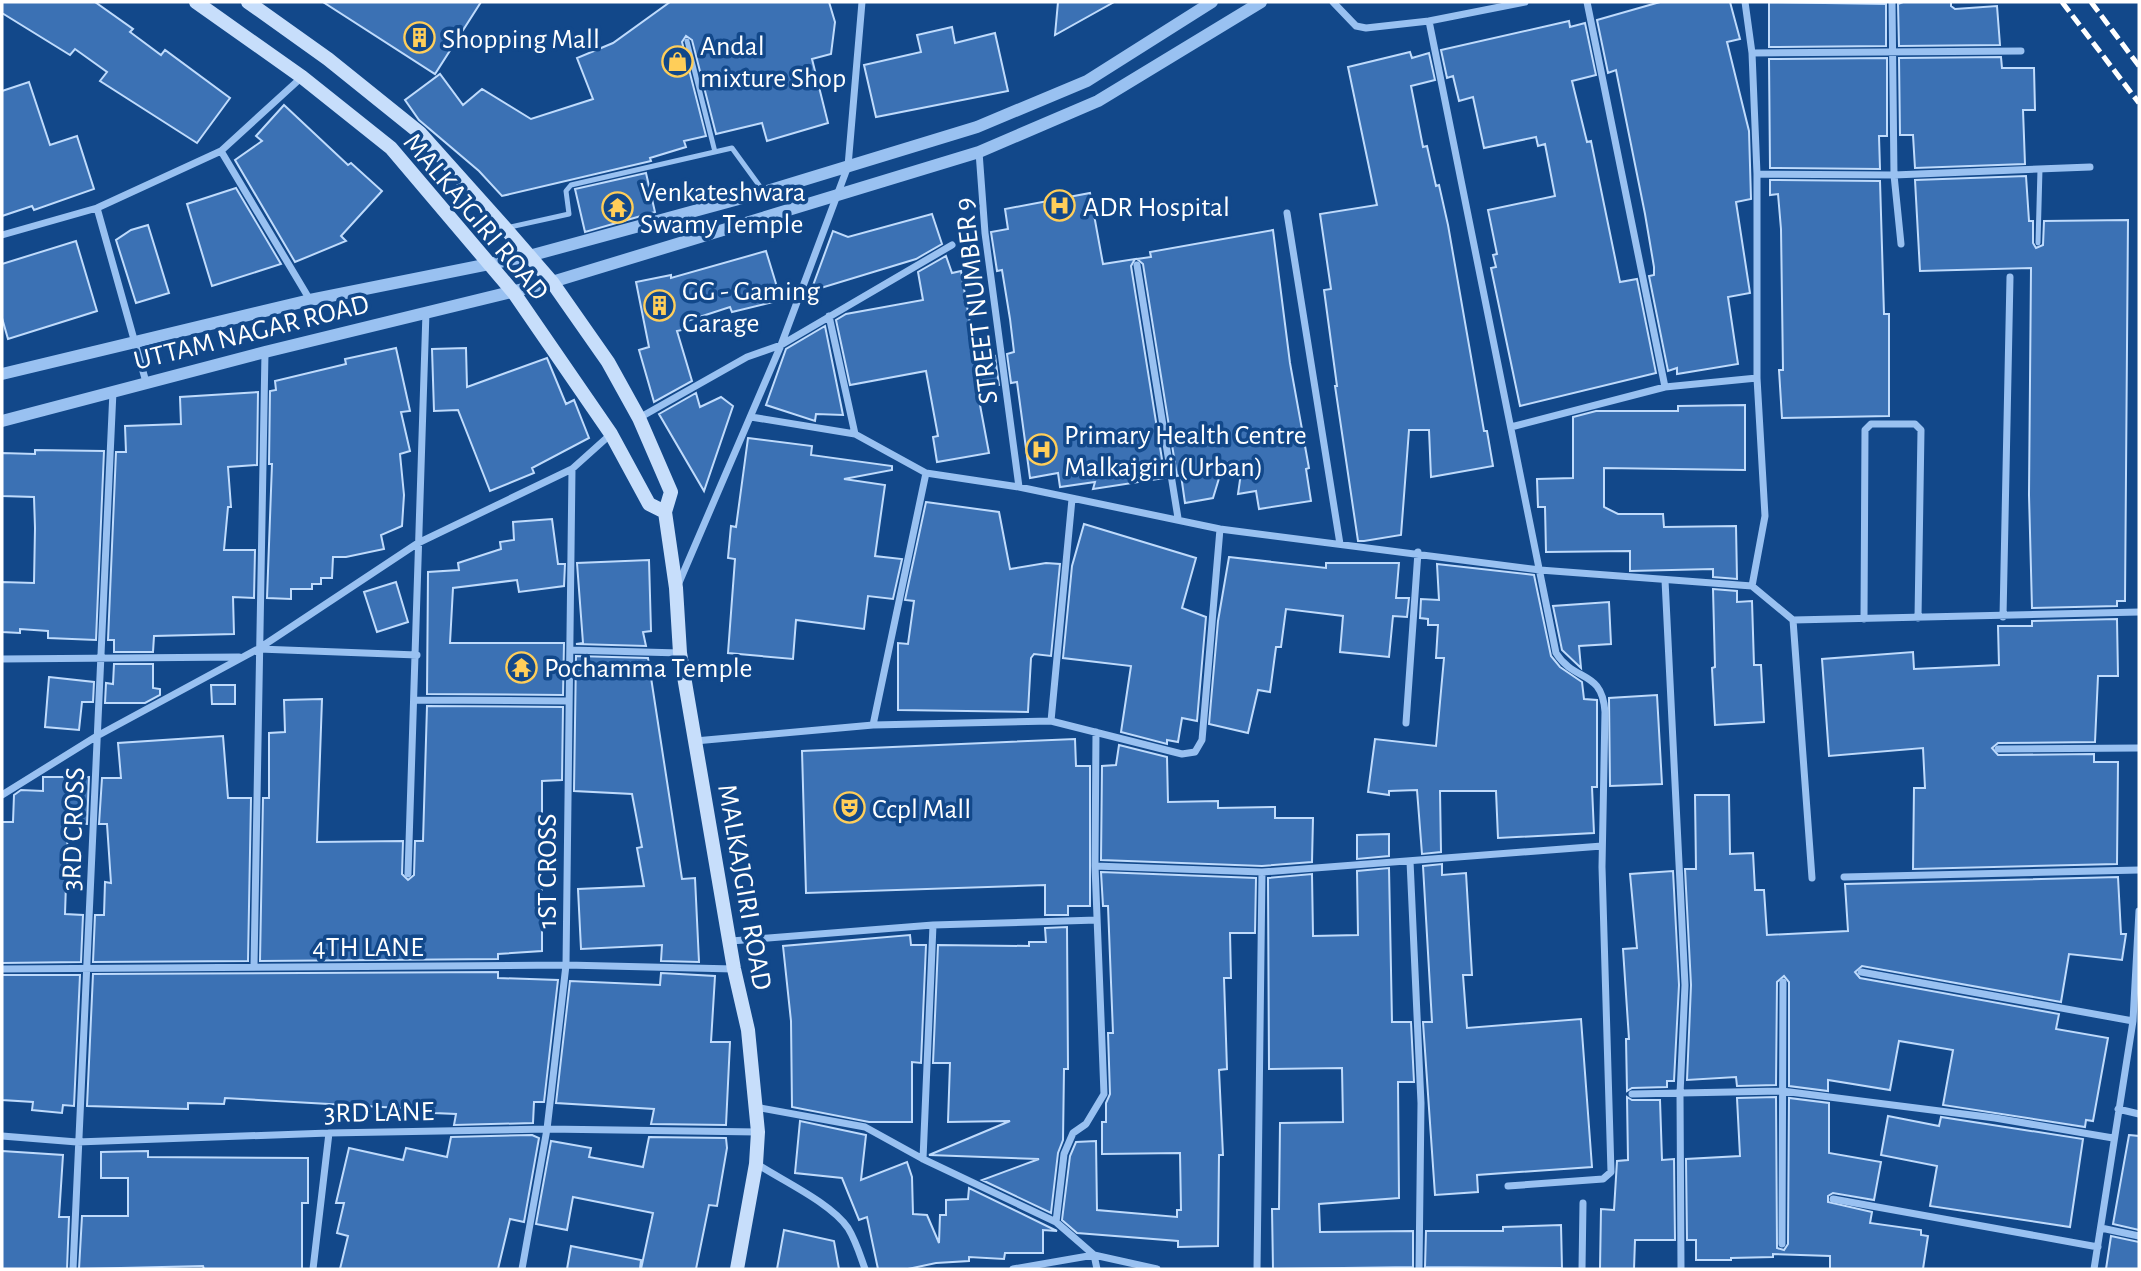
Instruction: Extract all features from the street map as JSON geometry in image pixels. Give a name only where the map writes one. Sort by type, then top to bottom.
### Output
[{"type":"main road","name":"MALKAJGIRI ROAD","points":[[196,2],[302,77],[391,148],[514,293],[611,435],[649,504],[665,512]]},
{"type":"main road","name":"MALKAJGIRI ROAD","points":[[248,2],[328,59],[419,133],[552,282],[608,362],[639,418],[671,492],[665,512],[676,588],[680,653],[734,969],[748,1030],[758,1132],[756,1164],[737,1269]]},
{"type":"street","points":[[676,588],[781,345],[848,166],[862,2]]},
{"type":"street","name":"UTTAM NAGAR ROAD","points":[[2,374],[310,300],[528,256],[764,192],[977,127],[1087,81],[1211,2]]},
{"type":"street","name":"UTTAM NAGAR ROAD","points":[[2,421],[265,352],[514,293],[836,198],[979,152],[1098,101],[1261,2]]},
{"type":"street","points":[[1333,2],[1356,26],[1366,28],[1429,21],[1525,2]]},
{"type":"street","points":[[1587,2],[1665,387]]},
{"type":"street","points":[[1745,2],[1752,53],[1756,174],[1757,378],[1765,516],[1752,586]]},
{"type":"street","points":[[1892,2],[1894,175],[1901,244]]},
{"type":"street","points":[[1429,21],[1556,653],[1565,667],[1592,680],[1604,696],[1602,846],[1611,1172],[1604,1180],[1508,1186]]},
{"type":"street","points":[[1752,53],[2021,51]]},
{"type":"street","points":[[2,235],[97,208],[221,151],[302,77]]},
{"type":"street","points":[[221,151],[310,300]]},
{"type":"street","name":"STREET NUMBER 9","points":[[979,152],[985,233],[1019,487]]},
{"type":"street","points":[[1756,174],[1894,175],[2091,167]]},
{"type":"street","points":[[97,208],[146,382]]},
{"type":"street","points":[[1287,213],[1340,544]]},
{"type":"street","points":[[639,418],[747,357],[781,345],[952,245]]},
{"type":"street","points":[[1137,265],[1178,518]]},
{"type":"street","points":[[2003,617],[2010,277]]},
{"type":"street","points":[[408,874],[416,700],[426,312]]},
{"type":"street","points":[[829,316],[855,434]]},
{"type":"street","points":[[254,966],[265,352]]},
{"type":"street","points":[[1511,427],[1665,387],[1757,378]]},
{"type":"street","name":"3RD CROSS","points":[[73,1269],[77,1142],[103,659],[113,391]]},
{"type":"street","points":[[751,417],[855,434],[926,473],[1019,487],[1178,518],[1220,529],[1418,552],[1540,570],[1752,586],[1793,620],[2139,612]]},
{"type":"street","points":[[1864,619],[1865,430],[1871,424],[1915,424],[1921,430],[1918,618]]},
{"type":"street","points":[[2,795],[97,736],[258,649],[418,543],[572,469],[611,435]]},
{"type":"street","name":"1ST CROSS","points":[[522,1269],[547,1129],[566,965],[572,469]]},
{"type":"street","points":[[873,724],[926,473]]},
{"type":"street","points":[[1051,721],[1072,499]]},
{"type":"street","points":[[694,741],[873,724],[1051,721],[1182,754],[1195,752],[1202,740],[1220,529]]},
{"type":"street","points":[[1406,723],[1418,552]]},
{"type":"street","points":[[1665,580],[1685,985],[1680,1094],[1681,1269]]},
{"type":"street","points":[[1793,620],[1812,878]]},
{"type":"street","points":[[258,649],[417,655]]},
{"type":"street","points":[[570,650],[680,653]]},
{"type":"street","points":[[2,659],[240,657]]},
{"type":"street","points":[[416,700],[568,701]]},
{"type":"street","points":[[1056,1222],[1064,1154],[1073,1133],[1086,1124],[1104,1094],[1095,866],[1096,732]]},
{"type":"street","points":[[1998,750],[2139,748]]},
{"type":"street","points":[[1095,866],[1262,872],[1602,846]]},
{"type":"street","points":[[1410,861],[1421,1103],[1419,1269]]},
{"type":"street","points":[[1844,877],[2139,870]]},
{"type":"street","points":[[1257,1269],[1262,872]]},
{"type":"street","points":[[2094,1269],[2133,1021],[2139,911]]},
{"type":"street","points":[[731,941],[933,925],[1097,920]]},
{"type":"street","points":[[923,1158],[933,925]]},
{"type":"street","name":"4TH LANE","points":[[2,969],[566,965],[734,969]]},
{"type":"street","points":[[1861,972],[2133,1021]]},
{"type":"street","points":[[1782,1244],[1783,982]]},
{"type":"street","points":[[1632,1094],[1782,1091],[1995,1118],[2113,1138]]},
{"type":"street","points":[[754,1107],[865,1127],[1056,1222],[1094,1255],[1097,1269]]},
{"type":"street","points":[[2118,1109],[2139,1114]]},
{"type":"street","name":"3RD LANE","points":[[2,1136],[77,1142],[547,1129],[758,1132]]},
{"type":"street","points":[[313,1269],[329,1133]]},
{"type":"street","points":[[756,1164],[835,1214],[857,1244],[865,1269]]},
{"type":"street","points":[[1833,1199],[2098,1247]]},
{"type":"street","points":[[1583,1203],[1583,1269]]},
{"type":"street","points":[[2101,1228],[2139,1237]]},
{"type":"street","points":[[1013,1269],[1094,1255],[1157,1269]]},
{"type":"lane","points":[[687,41],[715,152]]},
{"type":"lane","points":[[505,228],[569,214],[566,191],[571,185],[732,148],[764,192]]},
{"type":"lane","points":[[2038,243],[2040,169]]},
{"type":"building","points":[[2,2],[95,2],[133,29],[130,32],[161,55],[165,50],[230,98],[197,143],[100,81],[107,72],[75,49],[70,55],[2,13]]},
{"type":"building","name":"Shopping Mall","points":[[323,2],[481,2],[435,74]]},
{"type":"building","points":[[670,2],[829,2],[835,22],[831,54],[812,59],[828,123],[767,141],[762,123],[716,134],[692,40],[686,36],[682,42],[706,136],[684,141],[686,147],[650,158],[651,161],[502,196],[479,171],[419,120],[405,100],[440,74],[463,105],[482,89],[531,119],[593,99],[577,58],[613,43]]},
{"type":"building","points":[[1058,2],[1114,2],[1055,35]]},
{"type":"building","points":[[1660,2],[1730,2],[1740,39],[1727,42],[1749,131],[1751,199],[1736,202],[1750,293],[1728,297],[1738,364],[1677,374],[1677,368],[1668,371],[1649,276],[1654,275],[1654,267],[1645,214],[1616,70],[1608,73],[1597,20]]},
{"type":"building","points":[[1769,2],[1886,4],[1886,46],[1769,47]]},
{"type":"building","points":[[1951,2],[1955,9],[1997,6],[2000,45],[1899,46],[1898,4]]},
{"type":"building","points":[[1569,21],[1570,27],[1585,23],[1596,75],[1572,81],[1587,142],[1591,141],[1620,282],[1637,279],[1656,373],[1520,406],[1491,268],[1496,267],[1493,255],[1497,254],[1488,210],[1555,196],[1545,144],[1538,146],[1536,137],[1484,148],[1473,97],[1459,101],[1453,76],[1447,78],[1441,50]]},
{"type":"building","points":[[952,27],[955,43],[995,33],[1008,91],[876,117],[864,65],[921,52],[917,35]]},
{"type":"building","points":[[1410,52],[1412,58],[1429,53],[1435,80],[1411,86],[1423,147],[1427,146],[1448,225],[1484,431],[1487,431],[1493,466],[1431,477],[1429,430],[1409,430],[1401,535],[1358,541],[1335,386],[1324,290],[1331,289],[1320,214],[1377,205],[1348,67]]},
{"type":"building","points":[[2001,57],[2002,68],[2034,68],[2035,110],[2023,110],[2025,164],[1915,168],[1913,135],[1900,135],[1899,58]]},
{"type":"building","points":[[1887,58],[1887,136],[1879,136],[1880,169],[1770,168],[1769,59]]},
{"type":"building","points":[[29,82],[50,145],[77,136],[94,189],[34,210],[32,206],[2,216],[2,91]]},
{"type":"building","points":[[284,105],[348,165],[351,163],[382,191],[341,236],[346,241],[295,262],[235,160],[262,141],[256,136]]},
{"type":"building","name":"Venkateshwara Swamy Temple","points":[[646,173],[655,212],[585,232],[575,189]]},
{"type":"building","points":[[2026,176],[2029,221],[2033,221],[2033,243],[2036,248],[2043,245],[2044,221],[2128,220],[2125,601],[2117,601],[2117,606],[2032,608],[2029,495],[2031,268],[1920,271],[1915,180]]},
{"type":"building","points":[[1770,180],[1880,181],[1884,314],[1889,314],[1889,416],[1782,418],[1779,370],[1783,370],[1781,229],[1778,194],[1770,195]]},
{"type":"building","points":[[236,188],[281,264],[212,286],[187,204]]},
{"type":"building","points":[[1090,193],[1103,264],[1135,259],[1131,266],[1165,478],[1093,489],[1095,482],[1060,487],[1058,473],[1030,478],[1017,382],[1011,383],[1007,354],[1014,352],[1010,319],[1002,270],[997,271],[991,232],[1008,229],[1005,209]]},
{"type":"building","points":[[932,214],[942,244],[916,259],[811,291],[833,231],[848,237]]},
{"type":"building","points":[[148,225],[169,293],[136,303],[116,240],[131,230]]},
{"type":"building","points":[[1273,230],[1290,363],[1309,468],[1306,469],[1311,501],[1259,509],[1256,491],[1238,494],[1242,466],[1224,462],[1213,498],[1185,503],[1181,475],[1177,476],[1143,264],[1137,259],[1151,257],[1150,252]]},
{"type":"building","points":[[76,241],[97,311],[8,339],[2,318],[2,264]]},
{"type":"building","points":[[766,251],[781,300],[732,312],[730,307],[681,323],[682,330],[677,331],[692,381],[654,402],[639,350],[649,347],[636,282],[671,275],[671,278]]},
{"type":"building","points":[[946,256],[952,273],[961,271],[976,359],[995,356],[999,385],[977,389],[989,453],[937,462],[933,437],[938,436],[926,371],[850,385],[836,320],[846,314],[923,300],[918,272]]},
{"type":"building","points":[[825,326],[843,415],[816,414],[815,421],[766,405],[786,349]]},
{"type":"building","points":[[396,348],[410,411],[401,412],[410,451],[400,454],[404,495],[402,526],[381,535],[384,549],[333,557],[332,578],[321,578],[321,584],[312,584],[312,589],[291,589],[291,599],[267,598],[272,464],[269,464],[270,391],[276,390],[275,381],[346,364],[345,359]]},
{"type":"building","points":[[466,348],[467,387],[547,358],[566,404],[574,400],[589,438],[532,468],[534,473],[490,491],[458,410],[434,411],[432,349]]},
{"type":"building","points":[[258,392],[257,465],[228,467],[231,507],[228,507],[224,550],[255,550],[254,598],[233,597],[234,634],[154,636],[153,652],[114,652],[114,640],[108,640],[116,452],[126,452],[125,426],[181,424],[180,397]]},
{"type":"building","points":[[696,393],[700,407],[721,397],[733,406],[704,491],[659,414]]},
{"type":"building","points":[[1745,405],[1745,470],[1604,468],[1604,507],[1618,514],[1663,514],[1664,527],[1736,526],[1737,579],[1713,577],[1713,569],[1630,571],[1630,551],[1546,552],[1545,507],[1538,507],[1537,479],[1573,478],[1573,417],[1596,411],[1678,411],[1678,406]]},
{"type":"building","points":[[748,438],[812,446],[811,455],[892,466],[892,470],[844,479],[885,485],[875,556],[902,559],[893,599],[868,596],[864,629],[796,620],[793,659],[728,653],[735,559],[728,558],[731,526],[736,527]]},
{"type":"building","points":[[35,450],[104,451],[96,640],[48,638],[48,631],[20,629],[20,633],[2,632],[2,582],[34,583],[35,528],[34,497],[2,496],[2,453],[35,454]]},
{"type":"building","points":[[926,502],[999,512],[1010,569],[1046,563],[1060,564],[1051,656],[1034,654],[1031,658],[1028,712],[898,710],[898,643],[908,644],[914,601],[905,600]]},
{"type":"building","points":[[552,519],[558,564],[565,564],[564,586],[519,592],[517,580],[453,588],[450,643],[564,643],[563,695],[427,694],[428,572],[459,570],[458,563],[501,549],[500,542],[514,540],[513,522]]},
{"type":"building","points":[[1084,524],[1196,558],[1182,608],[1206,617],[1197,721],[1182,718],[1178,742],[1167,740],[1167,744],[1121,732],[1131,666],[1063,658],[1072,566]]},
{"type":"building","points":[[1229,557],[1326,568],[1326,563],[1399,563],[1396,598],[1409,598],[1407,617],[1393,616],[1389,657],[1340,652],[1343,616],[1286,609],[1281,647],[1276,647],[1270,692],[1258,690],[1248,733],[1209,724],[1218,621]]},
{"type":"building","points":[[649,560],[651,631],[643,632],[646,646],[576,644],[583,643],[577,563]]},
{"type":"building","points":[[1437,564],[1534,575],[1551,656],[1560,667],[1582,682],[1584,699],[1597,700],[1597,787],[1592,787],[1594,833],[1498,838],[1496,791],[1440,791],[1441,852],[1422,854],[1417,790],[1389,791],[1389,795],[1368,792],[1375,739],[1436,746],[1444,658],[1436,658],[1438,625],[1428,625],[1428,619],[1420,618],[1421,599],[1439,600]]},
{"type":"building","points":[[396,582],[408,622],[377,632],[364,592]]},
{"type":"building","points":[[1713,589],[1737,591],[1737,602],[1752,601],[1754,665],[1761,665],[1764,722],[1715,725],[1712,668],[1715,667]]},
{"type":"building","points":[[1609,602],[1611,644],[1579,646],[1581,668],[1562,650],[1553,606]]},
{"type":"building","points":[[2117,619],[2118,676],[2098,676],[2095,742],[1998,743],[1992,748],[1998,755],[2094,754],[2094,762],[2118,762],[2117,864],[1913,869],[1914,788],[1925,788],[1923,748],[1829,756],[1822,659],[1913,652],[1914,669],[1999,665],[1998,626],[2032,626],[2032,621]]},
{"type":"building","points":[[576,656],[648,658],[682,879],[695,878],[699,962],[661,961],[662,945],[581,949],[578,889],[644,886],[637,848],[642,847],[632,794],[574,791]]},
{"type":"building","points":[[114,664],[153,664],[153,688],[160,689],[160,695],[145,703],[105,703],[106,683],[113,684]]},
{"type":"building","points":[[49,677],[94,682],[93,702],[82,702],[79,730],[45,727]]},
{"type":"building","points":[[211,685],[235,685],[235,704],[212,704]]},
{"type":"building","points":[[1657,695],[1662,784],[1610,786],[1609,698]]},
{"type":"building","points":[[322,699],[317,842],[403,841],[402,874],[408,880],[414,875],[415,841],[423,841],[427,706],[563,707],[562,780],[542,781],[542,951],[498,954],[498,959],[260,961],[263,798],[269,798],[269,733],[285,732],[284,700]]},
{"type":"building","points":[[223,736],[228,798],[251,798],[248,961],[93,962],[95,915],[104,915],[105,882],[111,883],[107,824],[99,824],[102,778],[121,778],[118,743]]},
{"type":"building","points":[[1075,739],[1076,766],[1090,766],[1090,906],[1068,906],[1068,915],[1045,915],[1045,885],[806,893],[802,751]]},
{"type":"building","points":[[1119,745],[1167,757],[1168,802],[1218,801],[1218,808],[1275,807],[1275,818],[1313,818],[1312,862],[1262,866],[1101,860],[1102,766],[1116,765]]},
{"type":"building","points":[[43,777],[89,777],[87,824],[68,823],[65,914],[83,915],[81,962],[2,963],[2,822],[13,822],[14,795],[21,790],[43,791]]},
{"type":"building","points":[[1695,795],[1729,795],[1730,854],[1753,853],[1755,890],[1764,890],[1767,935],[1848,931],[1845,884],[2118,877],[2121,934],[2126,934],[2122,960],[2069,954],[2061,1002],[1862,966],[1855,972],[1860,978],[2059,1014],[2056,1029],[2108,1038],[2093,1121],[2086,1120],[2085,1127],[1943,1105],[1953,1050],[1899,1041],[1890,1090],[1828,1080],[1828,1091],[1789,1086],[1789,982],[1784,976],[1777,982],[1776,1085],[1737,1086],[1736,1077],[1687,1080],[1691,985],[1685,869],[1696,869]]},
{"type":"building","points":[[1389,834],[1389,856],[1357,859],[1357,835]]},
{"type":"building","points":[[1442,864],[1442,875],[1466,873],[1472,975],[1463,975],[1467,1028],[1581,1019],[1592,1167],[1477,1175],[1478,1192],[1435,1195],[1423,1022],[1432,1022],[1423,866]]},
{"type":"building","points":[[1389,868],[1392,1022],[1411,1022],[1414,1082],[1398,1082],[1399,1198],[1319,1204],[1320,1232],[1413,1231],[1413,1267],[1273,1269],[1272,1209],[1279,1209],[1280,1123],[1343,1122],[1342,1068],[1269,1069],[1268,878],[1312,874],[1313,936],[1358,935],[1357,871]]},
{"type":"building","points":[[1673,871],[1679,985],[1674,1081],[1667,1081],[1667,1087],[1632,1088],[1627,1091],[1626,1039],[1629,1039],[1623,949],[1637,948],[1630,874]]},
{"type":"building","points":[[1101,872],[1256,878],[1255,933],[1230,933],[1231,978],[1224,978],[1227,1069],[1219,1070],[1223,1155],[1219,1155],[1218,1246],[1178,1247],[1178,1241],[1077,1233],[1062,1220],[1070,1156],[1076,1142],[1096,1141],[1097,1210],[1177,1217],[1177,1210],[1181,1210],[1180,1153],[1102,1154],[1102,1122],[1106,1122],[1106,1103],[1110,1094],[1108,1033],[1113,1033],[1108,906],[1103,906]]},
{"type":"building","points":[[1067,927],[1068,1069],[1064,1069],[1063,1140],[1058,1153],[1051,1213],[982,1180],[1039,1159],[929,1155],[1010,1121],[948,1122],[950,1063],[933,1063],[938,945],[1029,946],[1029,942],[1046,942],[1045,928]]},
{"type":"building","points":[[910,935],[911,945],[926,945],[921,1063],[912,1062],[912,1122],[869,1122],[792,1107],[791,1021],[783,946]]},
{"type":"building","points":[[498,972],[498,978],[558,980],[544,1102],[534,1102],[533,1123],[454,1125],[456,1114],[434,1113],[434,1110],[225,1098],[224,1104],[188,1103],[188,1109],[87,1106],[93,974]]},
{"type":"building","points":[[661,973],[715,976],[711,1042],[730,1042],[726,1125],[651,1124],[654,1109],[556,1103],[570,981],[660,985]]},
{"type":"building","points":[[2,975],[80,975],[74,1106],[63,1105],[62,1113],[32,1110],[33,1102],[2,1100]]},
{"type":"building","points":[[1627,1097],[1632,1100],[1660,1100],[1662,1160],[1674,1159],[1675,1240],[1635,1240],[1634,1269],[1600,1269],[1601,1209],[1614,1210],[1617,1161],[1628,1160]]},
{"type":"building","points":[[1776,1097],[1777,1248],[1784,1250],[1788,1244],[1789,1098],[1829,1103],[1829,1153],[1881,1162],[1874,1200],[1833,1193],[1828,1196],[1828,1202],[1872,1212],[1870,1223],[1921,1230],[1921,1235],[1928,1236],[1923,1269],[1830,1269],[1830,1256],[1773,1254],[1773,1257],[1696,1260],[1696,1240],[1687,1240],[1686,1159],[1740,1156],[1737,1098]]},
{"type":"building","points":[[1888,1116],[1939,1126],[1941,1117],[2083,1139],[2070,1227],[1930,1206],[1937,1166],[1881,1155]]},
{"type":"building","points":[[800,1121],[866,1135],[861,1180],[907,1162],[912,1177],[913,1214],[927,1215],[939,1243],[940,1215],[946,1215],[946,1200],[968,1199],[969,1188],[1057,1231],[1043,1230],[1043,1253],[1005,1253],[1004,1259],[969,1257],[969,1261],[936,1263],[908,1269],[878,1269],[867,1217],[859,1220],[842,1178],[795,1173]]},
{"type":"building","points":[[532,1135],[539,1138],[524,1222],[510,1219],[498,1269],[340,1269],[348,1236],[337,1233],[344,1203],[336,1203],[349,1148],[403,1160],[406,1148],[447,1157],[451,1137]]},
{"type":"building","points":[[2129,1135],[2139,1136],[2139,1230],[2113,1224]]},
{"type":"building","points":[[649,1137],[726,1138],[727,1148],[717,1206],[709,1205],[696,1269],[641,1269],[653,1213],[573,1197],[567,1230],[536,1224],[551,1141],[591,1148],[589,1157],[643,1167]]},
{"type":"building","points":[[2,1151],[63,1155],[59,1217],[69,1217],[67,1269],[2,1269]]},
{"type":"building","points":[[148,1151],[148,1157],[308,1158],[308,1203],[302,1203],[302,1269],[204,1269],[203,1266],[79,1269],[82,1216],[128,1216],[128,1178],[101,1178],[101,1152]]},
{"type":"building","points":[[1561,1225],[1562,1268],[1425,1267],[1426,1231],[1503,1231],[1503,1227]]},
{"type":"building","points":[[784,1230],[834,1241],[839,1269],[777,1269]]},
{"type":"building","points":[[2111,1236],[2139,1242],[2139,1269],[2106,1269]]},
{"type":"building","points":[[571,1246],[641,1260],[640,1269],[567,1269]]},
{"type":"railway","points":[[2062,2],[2139,103]]},
{"type":"railway","points":[[2091,2],[2139,66]]},
{"type":"place","name":"Shopping Mall","points":[[419,38]]},
{"type":"place","name":"Andal mixture Shop","points":[[677,61]]},
{"type":"place","name":"ADR Hospital","points":[[1060,206]]},
{"type":"place","name":"Venkateshwara Swamy Temple","points":[[617,207]]},
{"type":"place","name":"GG - Gaming Garage","points":[[659,306]]},
{"type":"place","name":"Primary Health Centre Malkajgiri (Urban)","points":[[1041,450]]},
{"type":"place","name":"Pochamma Temple","points":[[521,667]]},
{"type":"place","name":"Ccpl Mall","points":[[849,808]]}]
